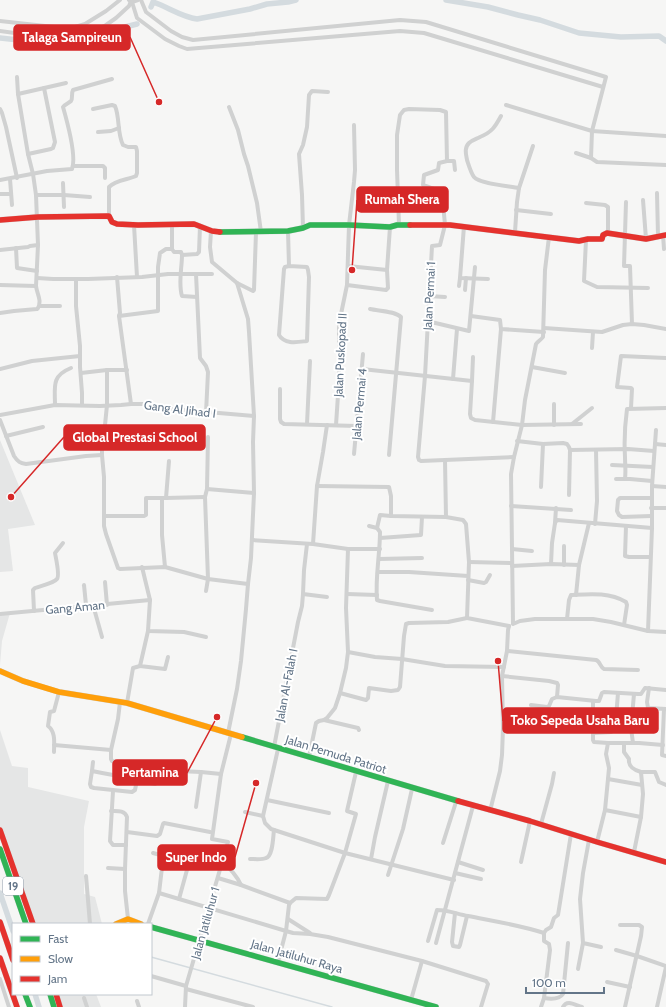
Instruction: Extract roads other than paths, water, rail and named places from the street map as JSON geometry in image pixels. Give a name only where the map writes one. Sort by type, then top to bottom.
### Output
[{"type":"main road","points":[[0,220],[38,217],[109,216],[110,221],[113,223],[134,225],[194,224],[211,231],[259,232],[288,231],[310,225],[390,227],[399,225],[445,225],[515,232],[573,241],[602,239],[602,235],[608,234],[646,238],[662,235]]},
{"type":"main road","name":"Jalan Pemuda Patriot","points":[[0,671],[23,681],[59,692],[127,703],[456,802],[541,824],[589,840],[666,862]]},
{"type":"main road","points":[[0,830],[32,923]]},
{"type":"main road","name":"19","points":[[0,849],[26,923]]},
{"type":"main road","points":[[119,923],[128,920],[138,923]]},
{"type":"main road","points":[[0,922],[12,957]]},
{"type":"main road","name":"Jalan Jatiluhur Raya","points":[[152,927],[436,1007]]},
{"type":"main road","points":[[0,958],[2,969],[12,994]]},
{"type":"main road","points":[[12,995],[17,1007]]},
{"type":"main road","points":[[25,995],[30,1007]]},
{"type":"main road","points":[[50,995],[54,1007]]},
{"type":"main road","points":[[56,995],[60,1007]]},
{"type":"street","points":[[0,21],[63,28],[75,27],[85,24],[120,0]]},
{"type":"street","points":[[131,1],[135,2],[138,0]]},
{"type":"street","points":[[141,0],[146,12],[171,31],[182,37],[193,40],[400,20],[426,22],[606,77],[592,131],[591,158]]},
{"type":"street","points":[[0,32],[58,39],[73,39],[93,32],[106,25],[129,6],[131,1]]},
{"type":"street","points":[[131,1],[137,18],[166,39],[187,49],[382,32],[424,32],[603,87]]},
{"type":"street","points":[[381,22],[382,32]]},
{"type":"street","points":[[16,78],[36,195],[38,217],[36,286],[40,306]]},
{"type":"street","points":[[0,180],[47,172],[72,170],[73,156],[64,107],[66,104],[71,102],[73,90],[112,79]]},
{"type":"street","points":[[18,94],[66,83]]},
{"type":"street","points":[[28,154],[51,150],[55,142],[44,88]]},
{"type":"street","points":[[302,228],[302,195],[299,154],[303,145],[307,127],[310,95],[312,91],[328,92]]},
{"type":"street","points":[[506,105],[592,131],[666,136]]},
{"type":"street","points":[[94,109],[115,106],[123,145],[134,147],[136,149],[136,176],[114,183],[110,186],[109,216]]},
{"type":"street","points":[[211,231],[210,247],[212,262],[237,283],[253,291],[259,232],[257,203],[238,130],[229,107]]},
{"type":"street","points":[[0,109],[6,127],[17,178]]},
{"type":"street","points":[[399,225],[397,135],[400,116],[403,111],[409,109],[422,109],[440,110],[446,112],[447,161]]},
{"type":"street","points":[[501,116],[492,131],[471,141],[467,146],[467,160],[476,179],[482,182],[519,188]]},
{"type":"street","name":"Jalan Puskopad II","points":[[336,425],[339,380],[339,328],[347,285],[349,225],[355,170],[354,125]]},
{"type":"street","points":[[98,132],[111,131],[119,128]]},
{"type":"street","points":[[515,232],[519,188],[533,146]]},
{"type":"street","points":[[576,153],[591,158],[597,162],[666,165]]},
{"type":"street","points":[[445,225],[442,192],[423,185],[424,175],[438,170],[439,162],[454,161],[455,170]]},
{"type":"street","points":[[73,166],[103,166],[105,168],[105,178]]},
{"type":"street","points":[[10,179],[12,205]]},
{"type":"street","points":[[63,183],[64,207]]},
{"type":"street","points":[[657,193],[664,249]]},
{"type":"street","points":[[0,194],[11,194]]},
{"type":"street","points":[[36,195],[90,197]]},
{"type":"street","points":[[643,200],[646,238]]},
{"type":"street","points":[[626,202],[624,266],[630,266],[632,324]]},
{"type":"street","points":[[586,203],[605,205],[608,207],[608,234]]},
{"type":"street","points":[[516,210],[551,214]]},
{"type":"street","points":[[172,224],[172,249]]},
{"type":"street","points":[[134,225],[137,277]]},
{"type":"street","name":"Jalan Permai 1","points":[[445,225],[440,245],[432,246],[418,457],[421,461],[445,460]]},
{"type":"street","points":[[119,316],[158,312],[158,275],[160,253],[166,249],[172,249],[174,252],[180,252],[182,255],[197,254],[199,252],[200,226]]},
{"type":"street","points":[[459,286],[464,226]]},
{"type":"street","points":[[347,285],[386,290],[388,288],[387,270],[390,227]]},
{"type":"street","points":[[288,231],[289,266]]},
{"type":"street","points":[[514,623],[511,474],[522,425],[525,400],[536,344],[543,337],[545,270],[549,237]]},
{"type":"street","points":[[586,240],[584,281],[597,287],[648,288]]},
{"type":"street","points":[[0,250],[38,245]]},
{"type":"street","points":[[16,248],[18,268],[37,271]]},
{"type":"street","points":[[182,255],[180,291],[182,296],[197,297]]},
{"type":"street","points":[[289,266],[307,267],[308,270],[307,341],[288,342],[282,339],[279,335],[284,267],[289,266]]},
{"type":"street","points":[[348,266],[387,270]]},
{"type":"street","points":[[427,321],[469,331],[475,267]]},
{"type":"street","points":[[37,278],[53,280],[180,274],[212,274]]},
{"type":"street","points":[[196,274],[200,358],[206,366],[208,372],[206,412]]},
{"type":"street","points":[[117,277],[119,316],[131,404]]},
{"type":"street","points":[[460,278],[488,279]]},
{"type":"street","points":[[465,290],[466,278]]},
{"type":"street","points":[[76,279],[76,306],[82,405]]},
{"type":"street","name":"Jalan Jatiluhur 1","points":[[185,1007],[186,987],[228,842],[212,839],[221,774],[230,733],[241,661],[250,569],[254,493],[254,416],[248,319],[237,283]]},
{"type":"street","points":[[0,285],[36,286]]},
{"type":"street","points":[[429,296],[446,297]]},
{"type":"street","points":[[0,314],[19,310],[36,309],[40,306],[60,306]]},
{"type":"street","points":[[370,309],[394,313],[401,317],[389,455]]},
{"type":"street","points":[[471,316],[500,320],[501,329],[494,422]]},
{"type":"street","points":[[501,329],[602,332],[623,325],[632,324],[666,329]]},
{"type":"street","points":[[453,379],[457,329]]},
{"type":"street","points":[[592,348],[593,332]]},
{"type":"street","name":"Jalan Permai 4","points":[[354,454],[363,354]]},
{"type":"street","points":[[0,369],[32,361],[80,356]]},
{"type":"street","points":[[631,408],[632,389],[617,387],[621,356],[666,358]]},
{"type":"street","points":[[473,357],[470,414],[475,420],[522,425],[581,424]]},
{"type":"street","points":[[307,424],[310,361]]},
{"type":"street","points":[[532,367],[565,373]]},
{"type":"street","points":[[56,405],[56,380],[61,374],[71,368]]},
{"type":"street","points":[[362,369],[472,381]]},
{"type":"street","points":[[80,373],[107,370],[127,370]]},
{"type":"street","points":[[107,370],[107,406],[102,439],[104,516],[106,534],[118,568],[165,567],[208,579],[248,584]]},
{"type":"street","points":[[280,389],[280,419],[284,424],[357,426]]},
{"type":"street","name":"Gang Al Jihad I","points":[[0,415],[56,405],[107,406],[148,404],[172,409],[254,416]]},
{"type":"street","points":[[554,404],[554,425]]},
{"type":"street","points":[[571,424],[592,408]]},
{"type":"street","points":[[625,479],[627,409],[666,408]]},
{"type":"street","points":[[0,420],[14,456],[21,463],[26,464],[102,455]]},
{"type":"street","points":[[313,544],[316,486],[327,425]]},
{"type":"street","points":[[6,436],[43,428]]},
{"type":"street","points":[[648,631],[652,528],[651,498],[656,430]]},
{"type":"street","points":[[206,591],[208,579],[205,497],[207,490],[208,437]]},
{"type":"street","points":[[518,442],[567,444],[570,450],[569,495]]},
{"type":"street","points":[[541,487],[543,444]]},
{"type":"street","points":[[655,444],[666,445]]},
{"type":"street","points":[[570,450],[625,449],[654,451]]},
{"type":"street","points":[[595,524],[597,501],[596,450]]},
{"type":"street","points":[[446,517],[445,460],[514,457]]},
{"type":"street","points":[[165,567],[162,535],[164,498],[169,461]]},
{"type":"street","points":[[612,465],[653,467]]},
{"type":"street","points":[[616,479],[652,481]]},
{"type":"street","points":[[316,486],[389,487],[391,496],[390,516]]},
{"type":"street","points":[[652,486],[666,487]]},
{"type":"street","points":[[207,490],[254,493]]},
{"type":"street","points":[[104,516],[144,516],[146,514],[145,498],[205,497]]},
{"type":"street","points":[[651,498],[620,498],[618,500],[617,511],[622,517],[651,516]]},
{"type":"street","points":[[511,506],[571,510]]},
{"type":"street","points":[[552,564],[552,543],[556,508]]},
{"type":"street","points":[[651,508],[666,508]]},
{"type":"street","points":[[377,528],[380,515],[446,517],[463,520],[465,522],[469,562],[467,618]]},
{"type":"street","points":[[380,538],[421,535],[422,517]]},
{"type":"street","points":[[555,522],[558,520],[652,528]]},
{"type":"street","points":[[576,595],[579,565],[589,523]]},
{"type":"street","points":[[369,526],[377,528],[380,531],[378,601],[432,610]]},
{"type":"street","points":[[626,526],[625,556],[629,558],[650,557]]},
{"type":"street","points":[[252,540],[348,548],[380,549]]},
{"type":"street","points":[[34,611],[33,590],[57,579],[58,575],[55,553],[63,543]]},
{"type":"street","name":"Jalan Al-Falah I","points":[[263,816],[302,606],[307,544]]},
{"type":"street","points":[[564,546],[564,564]]},
{"type":"street","points":[[309,757],[316,723],[324,720],[333,712],[340,693],[346,668],[348,652],[348,548]]},
{"type":"street","points":[[512,549],[532,551]]},
{"type":"street","points":[[379,559],[422,558]]},
{"type":"street","points":[[469,562],[512,565],[579,565]]},
{"type":"street","points":[[140,666],[148,631],[150,600],[142,567]]},
{"type":"street","points":[[378,572],[409,572],[468,578],[484,583],[490,575]]},
{"type":"street","points":[[105,582],[107,605]]},
{"type":"street","points":[[84,585],[86,606]]},
{"type":"street","points":[[303,594],[327,597]]},
{"type":"street","points":[[347,594],[377,595]]},
{"type":"street","points":[[567,619],[571,595],[591,594],[615,596],[626,602],[627,605],[624,625]]},
{"type":"street","name":"Gang Aman","points":[[0,614],[150,600]]},
{"type":"street","points":[[93,605],[102,637]]},
{"type":"street","points":[[340,693],[366,700],[368,698],[369,688],[391,691],[398,690],[400,687],[404,632],[405,625],[407,624],[448,622],[467,618],[509,626],[520,621],[535,619],[593,619],[648,631],[666,632]]},
{"type":"street","points":[[490,811],[500,771],[502,755],[502,676],[507,651],[509,626]]},
{"type":"street","points":[[148,631],[184,632],[206,637]]},
{"type":"street","points":[[507,651],[596,660],[604,669],[638,670]]},
{"type":"street","points":[[348,652],[375,658],[402,659],[445,666],[504,668]]},
{"type":"street","points":[[127,703],[132,668],[140,666],[166,669],[168,657]]},
{"type":"street","points":[[502,676],[557,683],[557,697]]},
{"type":"street","points":[[531,705],[548,707],[552,699],[557,697],[599,701],[602,693],[604,692],[641,694],[643,689],[649,688],[666,690]]},
{"type":"street","points":[[649,688],[647,702],[648,708],[665,709],[662,755],[666,756]]},
{"type":"street","points":[[54,752],[54,736],[52,729],[48,726],[50,712],[54,711],[59,692]]},
{"type":"street","points":[[593,733],[608,733],[615,730],[618,693]]},
{"type":"street","points":[[633,743],[631,728],[634,694]]},
{"type":"street","points":[[593,701],[594,742],[663,745]]},
{"type":"street","points":[[120,702],[111,750],[110,759],[112,761],[158,774],[164,771],[221,774]]},
{"type":"street","points":[[324,720],[358,728],[359,730]]},
{"type":"street","points":[[597,842],[605,810],[609,768],[606,757],[608,733]]},
{"type":"street","points":[[624,743],[624,752],[629,759],[629,766],[641,772],[655,772],[659,782],[666,785]]},
{"type":"street","points":[[54,745],[111,750]]},
{"type":"street","points":[[93,762],[90,784],[91,787],[113,791],[133,792],[135,790],[137,780]]},
{"type":"street","points":[[92,771],[155,784]]},
{"type":"street","points":[[176,783],[178,771]]},
{"type":"street","points":[[196,807],[201,772]]},
{"type":"street","points":[[278,962],[286,931],[290,903],[299,897],[327,898],[329,895],[345,853],[356,814],[347,811],[356,772]]},
{"type":"street","points":[[634,852],[641,818],[643,794],[641,772]]},
{"type":"street","points":[[541,824],[554,773]]},
{"type":"street","points":[[608,779],[642,785]]},
{"type":"street","points":[[371,859],[388,781]]},
{"type":"street","points":[[388,875],[403,829],[412,789]]},
{"type":"street","points":[[113,791],[111,811],[111,843],[115,845],[126,845]]},
{"type":"street","points":[[267,800],[330,813]]},
{"type":"street","points":[[443,843],[456,802]]},
{"type":"street","points":[[436,943],[473,806]]},
{"type":"street","points":[[605,810],[641,818]]},
{"type":"street","points":[[111,811],[122,812],[126,814],[127,817],[125,869],[128,920]]},
{"type":"street","points":[[245,812],[263,816],[264,823],[274,830],[345,853],[454,880]]},
{"type":"street","points":[[522,862],[530,821]]},
{"type":"street","points":[[127,832],[157,836],[160,834],[163,824],[165,823],[210,832]]},
{"type":"street","points":[[250,859],[269,857],[272,852],[274,830]]},
{"type":"street","points":[[541,1007],[544,998],[550,950],[549,944],[544,941],[544,933],[550,927],[554,918],[558,915],[570,834]]},
{"type":"street","points":[[578,969],[582,943],[580,899],[589,840]]},
{"type":"street","points":[[153,853],[164,856],[222,863],[237,878],[241,885]]},
{"type":"street","points":[[148,923],[159,893],[164,856]]},
{"type":"street","points":[[179,899],[190,859]]},
{"type":"street","points":[[458,862],[483,870]]},
{"type":"street","points":[[108,868],[125,869]]},
{"type":"street","points":[[456,873],[481,879]]},
{"type":"street","points":[[86,876],[90,923]]},
{"type":"street","points":[[218,878],[290,903]]},
{"type":"street","points":[[159,893],[286,931],[298,934],[328,937],[486,981],[488,984],[481,1007]]},
{"type":"street","points":[[428,941],[437,910],[445,910],[544,933]]},
{"type":"street","points":[[455,913],[452,942],[453,946],[457,947],[460,945],[468,916]]},
{"type":"street","points":[[288,919],[310,934]]},
{"type":"street","points":[[620,925],[639,925],[642,927],[625,1007]]},
{"type":"street","points":[[582,943],[601,947]]},
{"type":"street","points":[[544,998],[558,998],[563,994],[568,944]]},
{"type":"street","points":[[616,950],[666,966],[657,1007]]},
{"type":"street","points":[[411,1000],[422,962]]},
{"type":"street","points":[[152,976],[253,1007]]},
{"type":"street","points":[[0,979],[9,1007]]},
{"type":"street","points":[[607,982],[630,987]]},
{"type":"street","points":[[84,998],[87,1007]]},
{"type":"street","points":[[137,1001],[139,1007]]},
{"type":"street","points":[[563,1007],[568,1002],[582,1007]]},
{"type":"waterway","points":[[151,7],[153,2],[197,19],[250,9],[267,4],[296,0]]},
{"type":"waterway","points":[[446,0],[488,7],[540,20],[579,33],[621,37],[659,36],[666,41]]},
{"type":"waterway","points":[[0,38],[74,46],[109,31],[137,24]]},
{"type":"waterway","points":[[0,893],[12,928]]},
{"type":"waterway","points":[[152,957],[332,1007]]},
{"type":"waterway","points":[[35,995],[39,1007]]},
{"type":"place","name":"Talaga Sampireun","points":[[159,102]]},
{"type":"place","name":"Rumah Shera","points":[[352,270]]},
{"type":"place","name":"Global Prestasi School","points":[[11,497]]},
{"type":"place","name":"Toko Sepeda Usaha Baru","points":[[498,661]]},
{"type":"place","name":"Pertamina","points":[[217,717]]},
{"type":"place","name":"Super Indo","points":[[256,783]]}]
